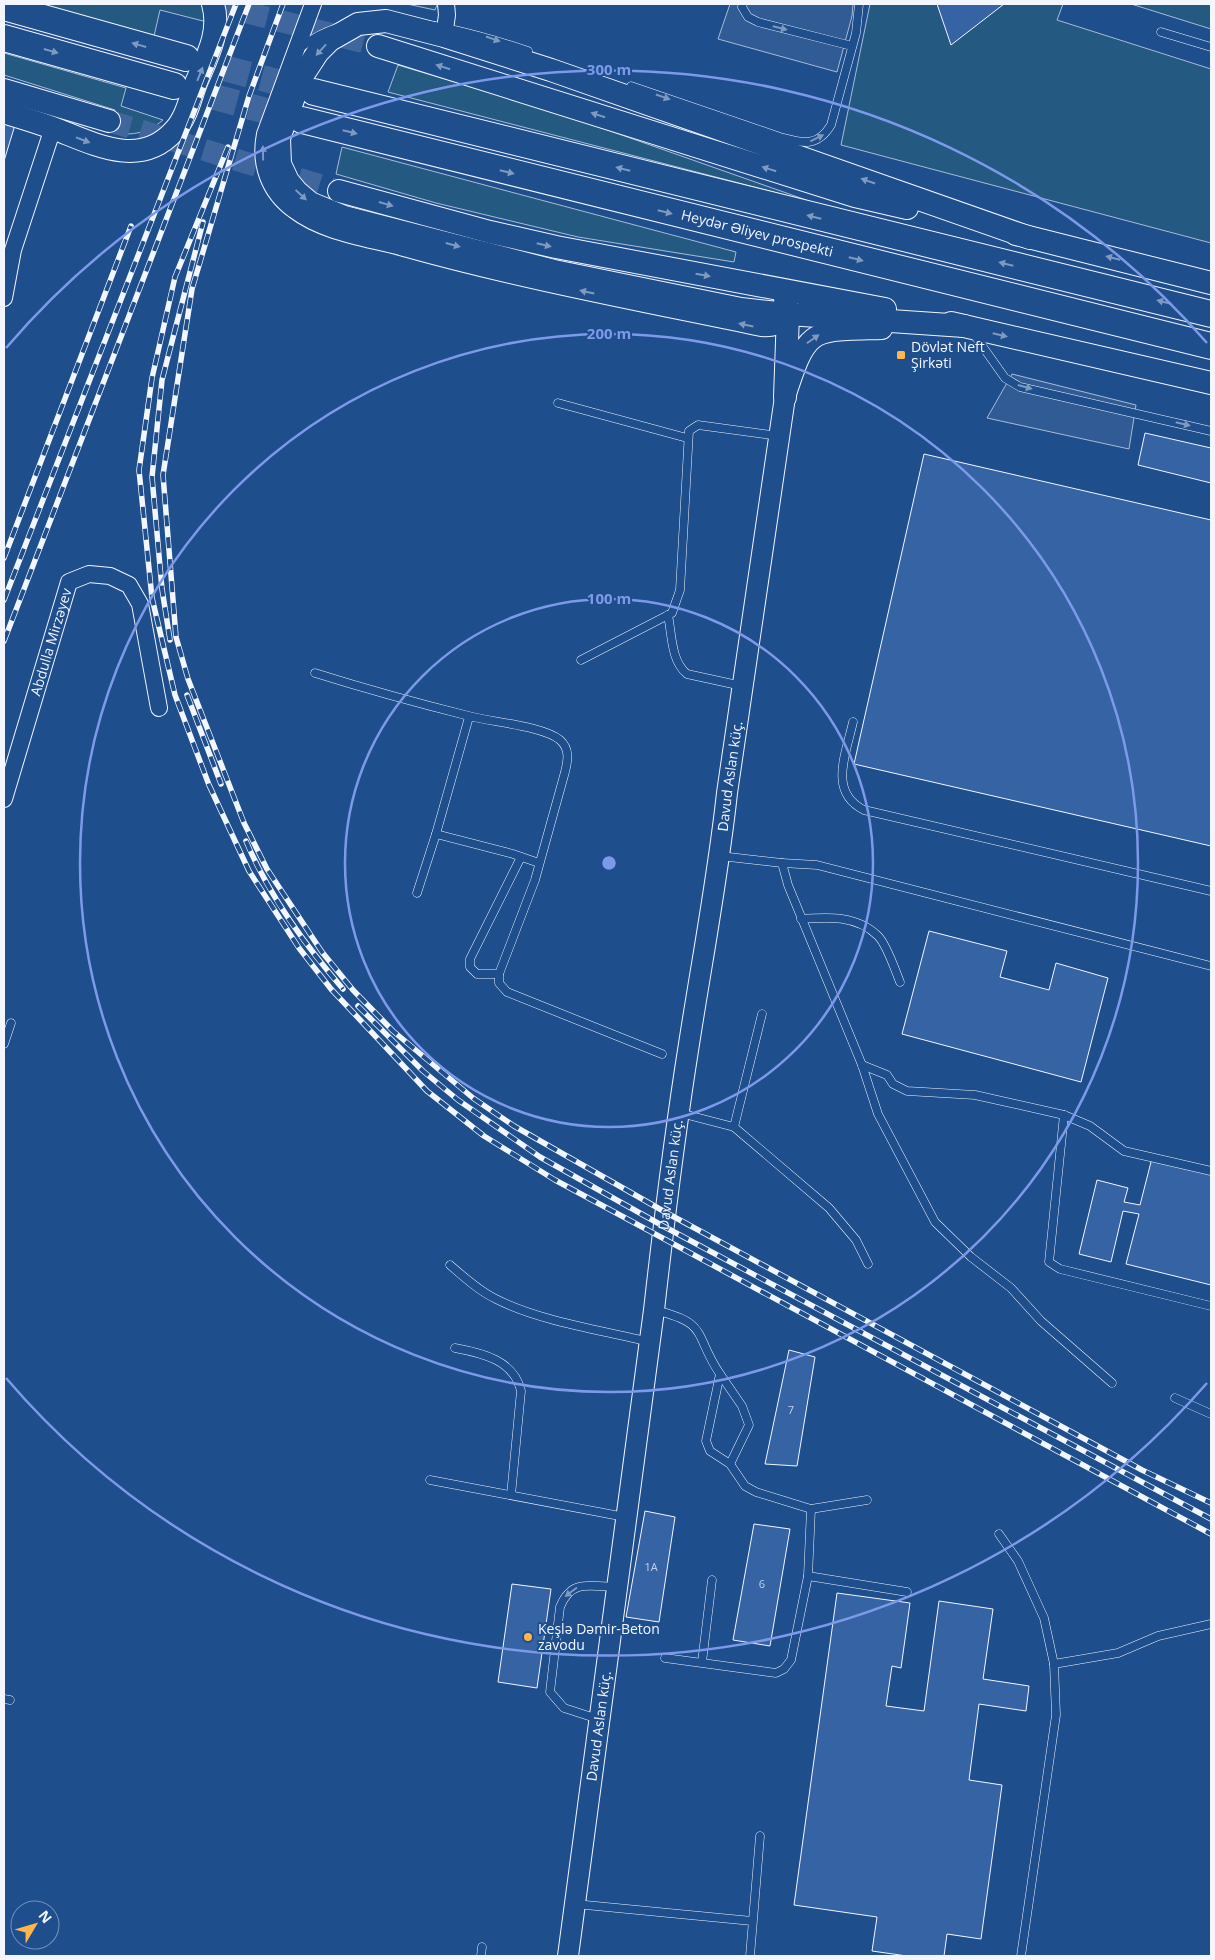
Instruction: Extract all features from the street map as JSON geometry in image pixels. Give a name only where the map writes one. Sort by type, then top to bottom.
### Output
[{"type":"highway","points":[[4,7],[186,58]]},
{"type":"highway","points":[[4,38],[174,86]]},
{"type":"highway","points":[[314,92],[1211,314]]},
{"type":"highway","name":"Heydər Əliyev prospekti","points":[[302,120],[1211,346]]},
{"type":"main road","points":[[4,112],[101,147],[128,152],[150,148],[169,136],[184,116],[215,36],[217,17],[214,4]]},
{"type":"main road","points":[[967,327],[741,309],[554,271],[344,216],[310,203],[288,181],[280,164],[278,150],[283,125],[301,78],[318,52],[330,40],[346,29],[369,21],[445,30],[551,70],[1030,238]]},
{"type":"main road","points":[[378,46],[855,196],[1211,283]]},
{"type":"main road","points":[[4,90],[109,121]]},
{"type":"main road","points":[[339,190],[472,228],[556,248],[743,282],[967,327],[1211,383]]},
{"type":"main road","points":[[743,282],[772,290],[781,296],[788,314],[784,397]]},
{"type":"street","points":[[313,4],[265,134],[262,147],[264,167],[275,191],[293,209],[319,225],[514,277],[761,328],[776,328],[788,314]]},
{"type":"street","points":[[445,30],[446,4]]},
{"type":"street","points":[[4,298],[14,250],[52,128]]},
{"type":"street","name":"Davud Aslan küç.","points":[[568,1956],[654,1310],[662,1226],[720,856],[742,686],[784,397],[802,349],[814,337],[823,333],[967,327]]},
{"type":"street","name":"Abdulla Mirzəyev","points":[[4,799],[69,582],[89,574],[110,576],[128,584],[140,604],[159,708]]},
{"type":"lane","points":[[743,4],[742,7],[748,17],[758,22],[852,46]]},
{"type":"lane","points":[[620,82],[804,143],[825,135],[830,125],[856,33],[859,4]]},
{"type":"lane","points":[[409,13],[445,30],[535,54]]},
{"type":"lane","points":[[291,64],[306,41],[322,27],[336,19]]},
{"type":"lane","points":[[1161,32],[1211,47]]},
{"type":"lane","points":[[967,327],[996,367],[1012,383],[1211,431]]},
{"type":"lane","points":[[558,403],[687,438]]},
{"type":"lane","points":[[581,660],[668,615],[677,604],[680,590],[687,438],[689,431],[698,425],[779,436]]},
{"type":"lane","points":[[668,615],[675,655],[682,670],[687,674],[742,686]]},
{"type":"lane","points":[[315,673],[470,717],[547,733],[560,740],[567,749],[566,772],[539,863],[499,974],[499,984],[507,992],[662,1054]]},
{"type":"lane","points":[[417,893],[470,717]]},
{"type":"lane","points":[[853,722],[841,779],[845,794],[855,806],[864,810],[1211,891]]},
{"type":"lane","points":[[436,834],[539,863]]},
{"type":"lane","points":[[720,856],[817,865],[1211,966]]},
{"type":"lane","points":[[499,974],[477,974],[470,967],[470,959],[521,857]]},
{"type":"lane","points":[[782,863],[801,920],[862,1065],[870,1095],[887,1133],[935,1222],[971,1257],[1011,1288],[1041,1321],[1112,1383]]},
{"type":"lane","points":[[801,920],[838,917],[870,930],[880,937],[900,982]]},
{"type":"lane","points":[[734,1127],[762,1014]]},
{"type":"lane","points":[[4,1044],[11,1023]]},
{"type":"lane","points":[[862,1065],[887,1075],[893,1084],[907,1091],[975,1095],[1064,1115],[1090,1126],[1124,1150],[1211,1171]]},
{"type":"lane","points":[[680,1113],[734,1127],[829,1208],[856,1240],[868,1264]]},
{"type":"lane","points":[[1064,1115],[1049,1262],[1060,1269],[1211,1306]]},
{"type":"lane","points":[[450,1265],[482,1292],[497,1300],[543,1316],[649,1342]]},
{"type":"lane","points":[[654,1310],[679,1316],[694,1325],[720,1374],[742,1406],[749,1425],[730,1464]]},
{"type":"lane","points":[[455,1348],[486,1354],[511,1371],[518,1381],[521,1391],[511,1495]]},
{"type":"lane","points":[[720,1374],[706,1441],[710,1451],[730,1464],[745,1486],[756,1492],[811,1509],[867,1500]]},
{"type":"lane","points":[[1175,1398],[1211,1414]]},
{"type":"lane","points":[[430,1480],[626,1518]]},
{"type":"lane","points":[[666,1658],[776,1674],[784,1668],[791,1660],[808,1576],[811,1509]]},
{"type":"lane","points":[[1000,1534],[1018,1561],[1044,1618],[1054,1664],[1056,1714],[1021,1956]]},
{"type":"lane","points":[[808,1576],[907,1592]]},
{"type":"lane","points":[[702,1662],[712,1580]]},
{"type":"lane","points":[[600,1720],[564,1708],[550,1692],[560,1607],[564,1597],[570,1590],[580,1586],[617,1587]]},
{"type":"lane","points":[[1054,1664],[1118,1653],[1158,1636],[1206,1623],[1211,1624]]},
{"type":"lane","points":[[750,1956],[760,1836]]},
{"type":"lane","points":[[575,1904],[752,1921]]},
{"type":"lane","points":[[481,1956],[482,1947]]},
{"type":"shaded area","points":[[41,4],[204,4],[207,22],[160,10],[154,36]]},
{"type":"shaded area","points":[[407,4],[436,4],[437,5],[435,10]]},
{"type":"shaded area","points":[[730,4],[853,4],[852,16],[837,72],[718,39]]},
{"type":"shaded area","points":[[870,4],[1063,4],[1057,20],[1211,69],[1211,243],[841,145]]},
{"type":"shaded area","points":[[1131,4],[1211,4],[1211,29]]},
{"type":"shaded area","points":[[4,53],[126,88],[121,106],[163,120],[157,125],[137,133],[123,134],[108,131],[115,110],[4,75]]},
{"type":"shaded area","points":[[398,65],[562,114],[812,202],[388,92]]},
{"type":"shaded area","points":[[342,147],[736,252],[734,262],[578,237],[436,203],[336,174]]},
{"type":"shaded area","points":[[1012,374],[1136,405],[1129,449],[987,418]]},
{"type":"building","points":[[937,4],[1004,4],[951,45]]},
{"type":"building","points":[[4,122],[15,125],[4,161]]},
{"type":"building","points":[[1145,433],[1211,448],[1211,483],[1138,465]]},
{"type":"building","points":[[924,454],[1211,520],[1211,846],[854,764]]},
{"type":"building","points":[[929,931],[1007,951],[1000,977],[1049,990],[1056,963],[1108,978],[1081,1082],[902,1034]]},
{"type":"building","points":[[1152,1158],[1211,1173],[1211,1285],[1126,1264],[1139,1214],[1123,1211],[1111,1262],[1079,1254],[1097,1180],[1128,1188],[1124,1202],[1140,1205]]},
{"type":"building","points":[[789,1350],[815,1357],[797,1466],[765,1464]]},
{"type":"building","points":[[645,1511],[675,1517],[659,1622],[626,1617]]},
{"type":"building","points":[[754,1524],[790,1529],[770,1646],[733,1640]]},
{"type":"building","points":[[512,1584],[551,1589],[537,1688],[498,1682]]},
{"type":"building","points":[[837,1593],[910,1603],[901,1668],[892,1666],[886,1706],[924,1711],[939,1601],[993,1609],[983,1679],[1029,1686],[1026,1711],[979,1704],[969,1780],[1002,1785],[981,1939],[947,1934],[944,1956],[907,1956],[872,1951],[877,1917],[794,1905]]},
{"type":"tunnel","points":[[214,4],[378,46]]},
{"type":"tunnel","points":[[186,58],[311,91]]},
{"type":"tunnel","points":[[174,86],[299,120]]},
{"type":"tunnel","points":[[109,121],[339,191]]},
{"type":"railway","points":[[4,600],[236,4]]},
{"type":"railway","points":[[4,641],[249,4]]},
{"type":"railway","points":[[283,4],[249,96],[192,289],[163,475],[176,637],[188,679],[244,823],[267,869],[322,952],[353,990],[393,1031],[473,1098],[514,1126],[665,1212],[1142,1470],[1211,1503]]},
{"type":"railway","points":[[228,147],[175,277],[152,378],[139,470],[152,598],[175,695],[209,785],[249,871],[299,948],[331,989],[427,1091],[484,1136],[555,1180],[1211,1534]]},
{"type":"railway","points":[[170,640],[162,589],[152,477],[162,380],[203,222]]},
{"type":"railway","points":[[4,558],[131,226]]},
{"type":"railway","points":[[187,695],[221,784]]},
{"type":"railway","points":[[246,841],[266,881],[289,919],[343,989]]},
{"type":"railway","points":[[358,1006],[423,1071],[458,1100],[540,1157],[663,1226],[1211,1519]]},
{"type":"place","name":"Dövlət Neft Şirkəti","points":[[901,355]]},
{"type":"place","name":"Keşlə Dəmir-Beton zavodu","points":[[528,1637]]}]
